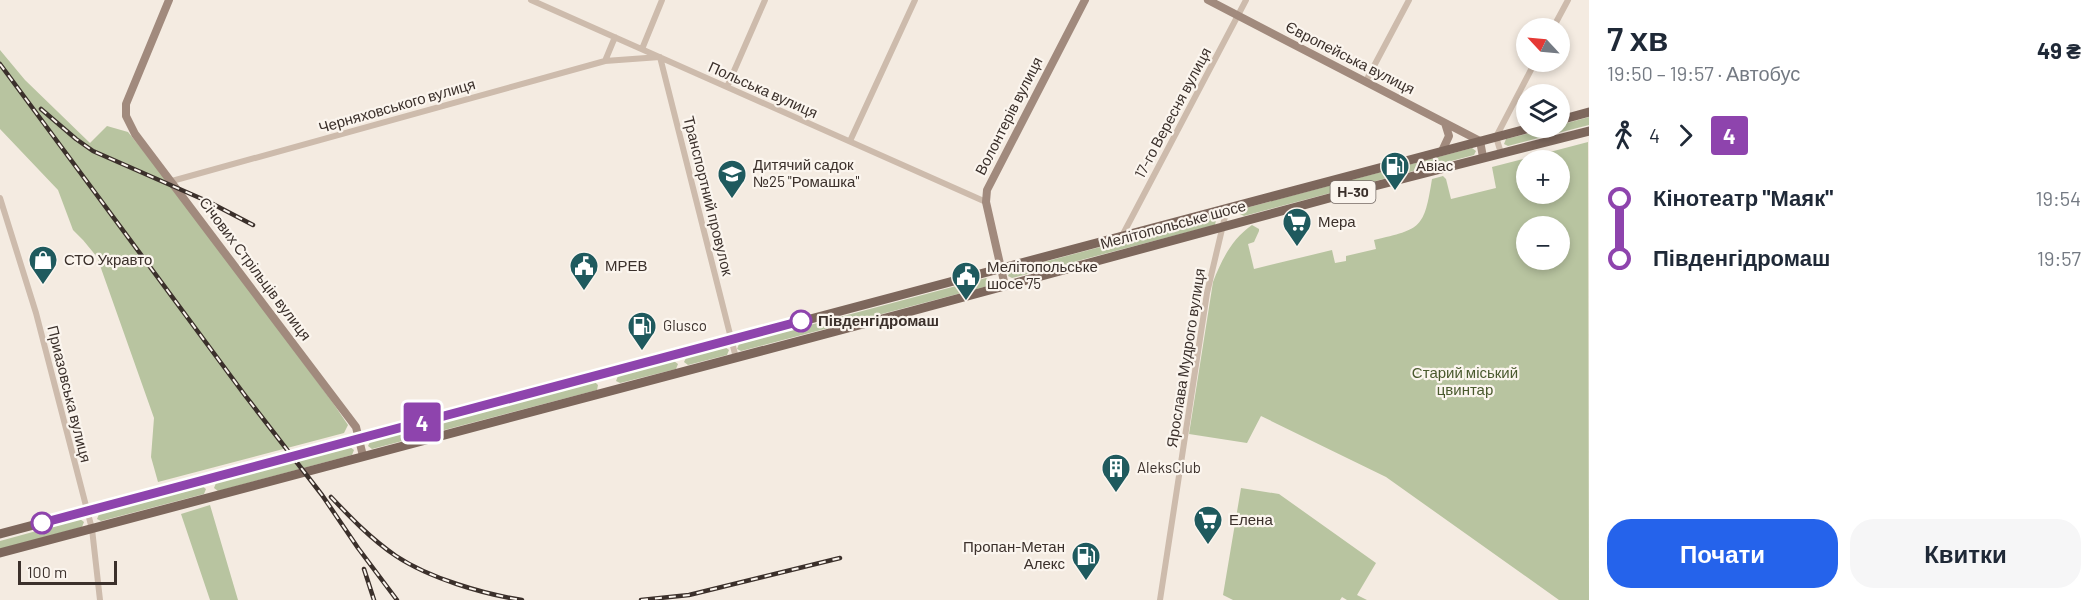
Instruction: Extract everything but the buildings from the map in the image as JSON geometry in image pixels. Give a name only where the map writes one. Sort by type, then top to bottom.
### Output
[{"type":"main road","points":[[1570,117],[1589,112]]},
{"type":"main road","name":"Мелітопольське шосе","points":[[0,553],[1483,157],[1589,131]]},
{"type":"main road","name":"Мелітопольське шосе","points":[[0,534],[1516,132]]},
{"type":"street","name":"Січових Стрільців вулиця","points":[[169,0],[126,104],[126,117],[135,134],[356,427],[363,456]]},
{"type":"street","name":"Польська вулиця","points":[[531,0],[548,3],[615,37],[986,202]]},
{"type":"street","points":[[642,49],[662,0]]},
{"type":"street","points":[[727,87],[765,0]]},
{"type":"street","points":[[850,141],[915,0]]},
{"type":"street","name":"Волонтерів вулиця","points":[[1005,286],[986,202],[987,190],[1085,0]]},
{"type":"street","name":"Європейська вулиця","points":[[1208,0],[1479,141]]},
{"type":"street","name":"17-го Вересня вулиця","points":[[1121,236],[1246,0]]},
{"type":"street","points":[[1366,81],[1409,0]]},
{"type":"street","points":[[1558,18],[1568,0]]},
{"type":"street","points":[[604,61],[615,37]]},
{"type":"street","name":"Черняховського вулиця","points":[[172,181],[604,61],[660,57]]},
{"type":"street","name":"Транспортний провулок","points":[[660,57],[736,358]]},
{"type":"street","points":[[1501,153],[1496,137],[1530,72]]},
{"type":"street","points":[[1442,151],[1449,136],[1445,123]]},
{"type":"street","points":[[1479,141],[1483,157]]},
{"type":"street","name":"Приазовська вулиця","points":[[0,198],[36,314],[92,529],[100,600]]},
{"type":"street","name":"Ярослава Мудрого вулиця","points":[[1160,600],[1207,293],[1227,207]]},
{"type":"green space","points":[[0,50],[25,80],[90,143],[107,126],[128,132],[182,199],[333,403],[348,425],[344,433],[158,482],[151,457],[154,418],[97,257],[73,230],[58,190],[0,129]]},
{"type":"green space","points":[[1589,117],[1589,125],[1570,130],[1570,122]]},
{"type":"green space","points":[[1516,136],[1539,138],[1508,146],[1504,144],[1506,139]]},
{"type":"green space","name":"Старий міський цвинтар","points":[[1588,142],[1589,600],[1559,600],[1386,477],[1261,416],[1247,443],[1189,434],[1213,282],[1228,250],[1252,225],[1259,229],[1254,242],[1248,244],[1254,269],[1332,250],[1335,263],[1346,261],[1346,256],[1376,249],[1374,240],[1402,233],[1418,224],[1426,208],[1432,179],[1443,176],[1446,179],[1451,199],[1496,188],[1492,167],[1516,161],[1516,204],[1570,204],[1570,150],[1557,150]]},
{"type":"green space","points":[[1472,148],[1476,151],[1474,155],[1244,216],[1240,214],[1242,209]]},
{"type":"green space","points":[[1213,217],[1216,220],[1215,225],[1012,278],[1008,276],[1010,271]]},
{"type":"green space","points":[[986,278],[990,281],[988,286],[741,351],[737,349],[739,344]]},
{"type":"green space","points":[[725,347],[729,350],[727,355],[688,365],[684,362],[686,358]]},
{"type":"green space","points":[[674,361],[678,364],[676,369],[620,383],[616,381],[618,376]]},
{"type":"green space","points":[[595,382],[598,385],[597,390],[372,449],[368,446],[370,442]]},
{"type":"green space","points":[[350,447],[354,450],[352,455],[218,491],[214,488],[216,483]]},
{"type":"green space","points":[[202,486],[206,489],[204,494],[101,521],[97,519],[99,514]]},
{"type":"green space","points":[[1241,488],[1279,494],[1376,563],[1357,595],[1367,600],[1347,600],[1342,597],[1340,600],[1233,600],[1223,595]]},
{"type":"green space","points":[[210,505],[238,600],[210,600],[181,514]]},
{"type":"green space","points":[[80,519],[84,522],[82,527],[0,549],[0,541]]},
{"type":"railway","points":[[0,64],[244,394],[322,495],[397,600]]},
{"type":"railway","points":[[41,109],[93,151],[209,202],[253,225]]},
{"type":"railway","points":[[331,497],[370,535],[409,564],[457,584],[490,594],[522,600]]},
{"type":"railway","points":[[641,600],[689,595],[840,558]]},
{"type":"railway","points":[[364,569],[374,600]]},
{"type":"bus line","name":"4","points":[[42,523],[801,321]]},
{"type":"place","name":"Авіас","points":[[1395,192]]},
{"type":"place","name":"Дитячий садок №25 \"Ромашка\"","points":[[732,200]]},
{"type":"place","name":"Мера","points":[[1297,248]]},
{"type":"place","name":"СТО Укравто","points":[[43,286]]},
{"type":"place","name":"МРЕВ","points":[[584,292]]},
{"type":"place","name":"Мелітопольське шосе 75","points":[[966,302]]},
{"type":"place","name":"Південгідромаш","points":[[801,321]]},
{"type":"place","name":"Glusco","points":[[642,352]]},
{"type":"place","name":"AleksClub","points":[[1116,494]]},
{"type":"place","name":"Елена","points":[[1208,546]]},
{"type":"place","name":"Пропан-Метан Алекс","points":[[1086,582]]}]
